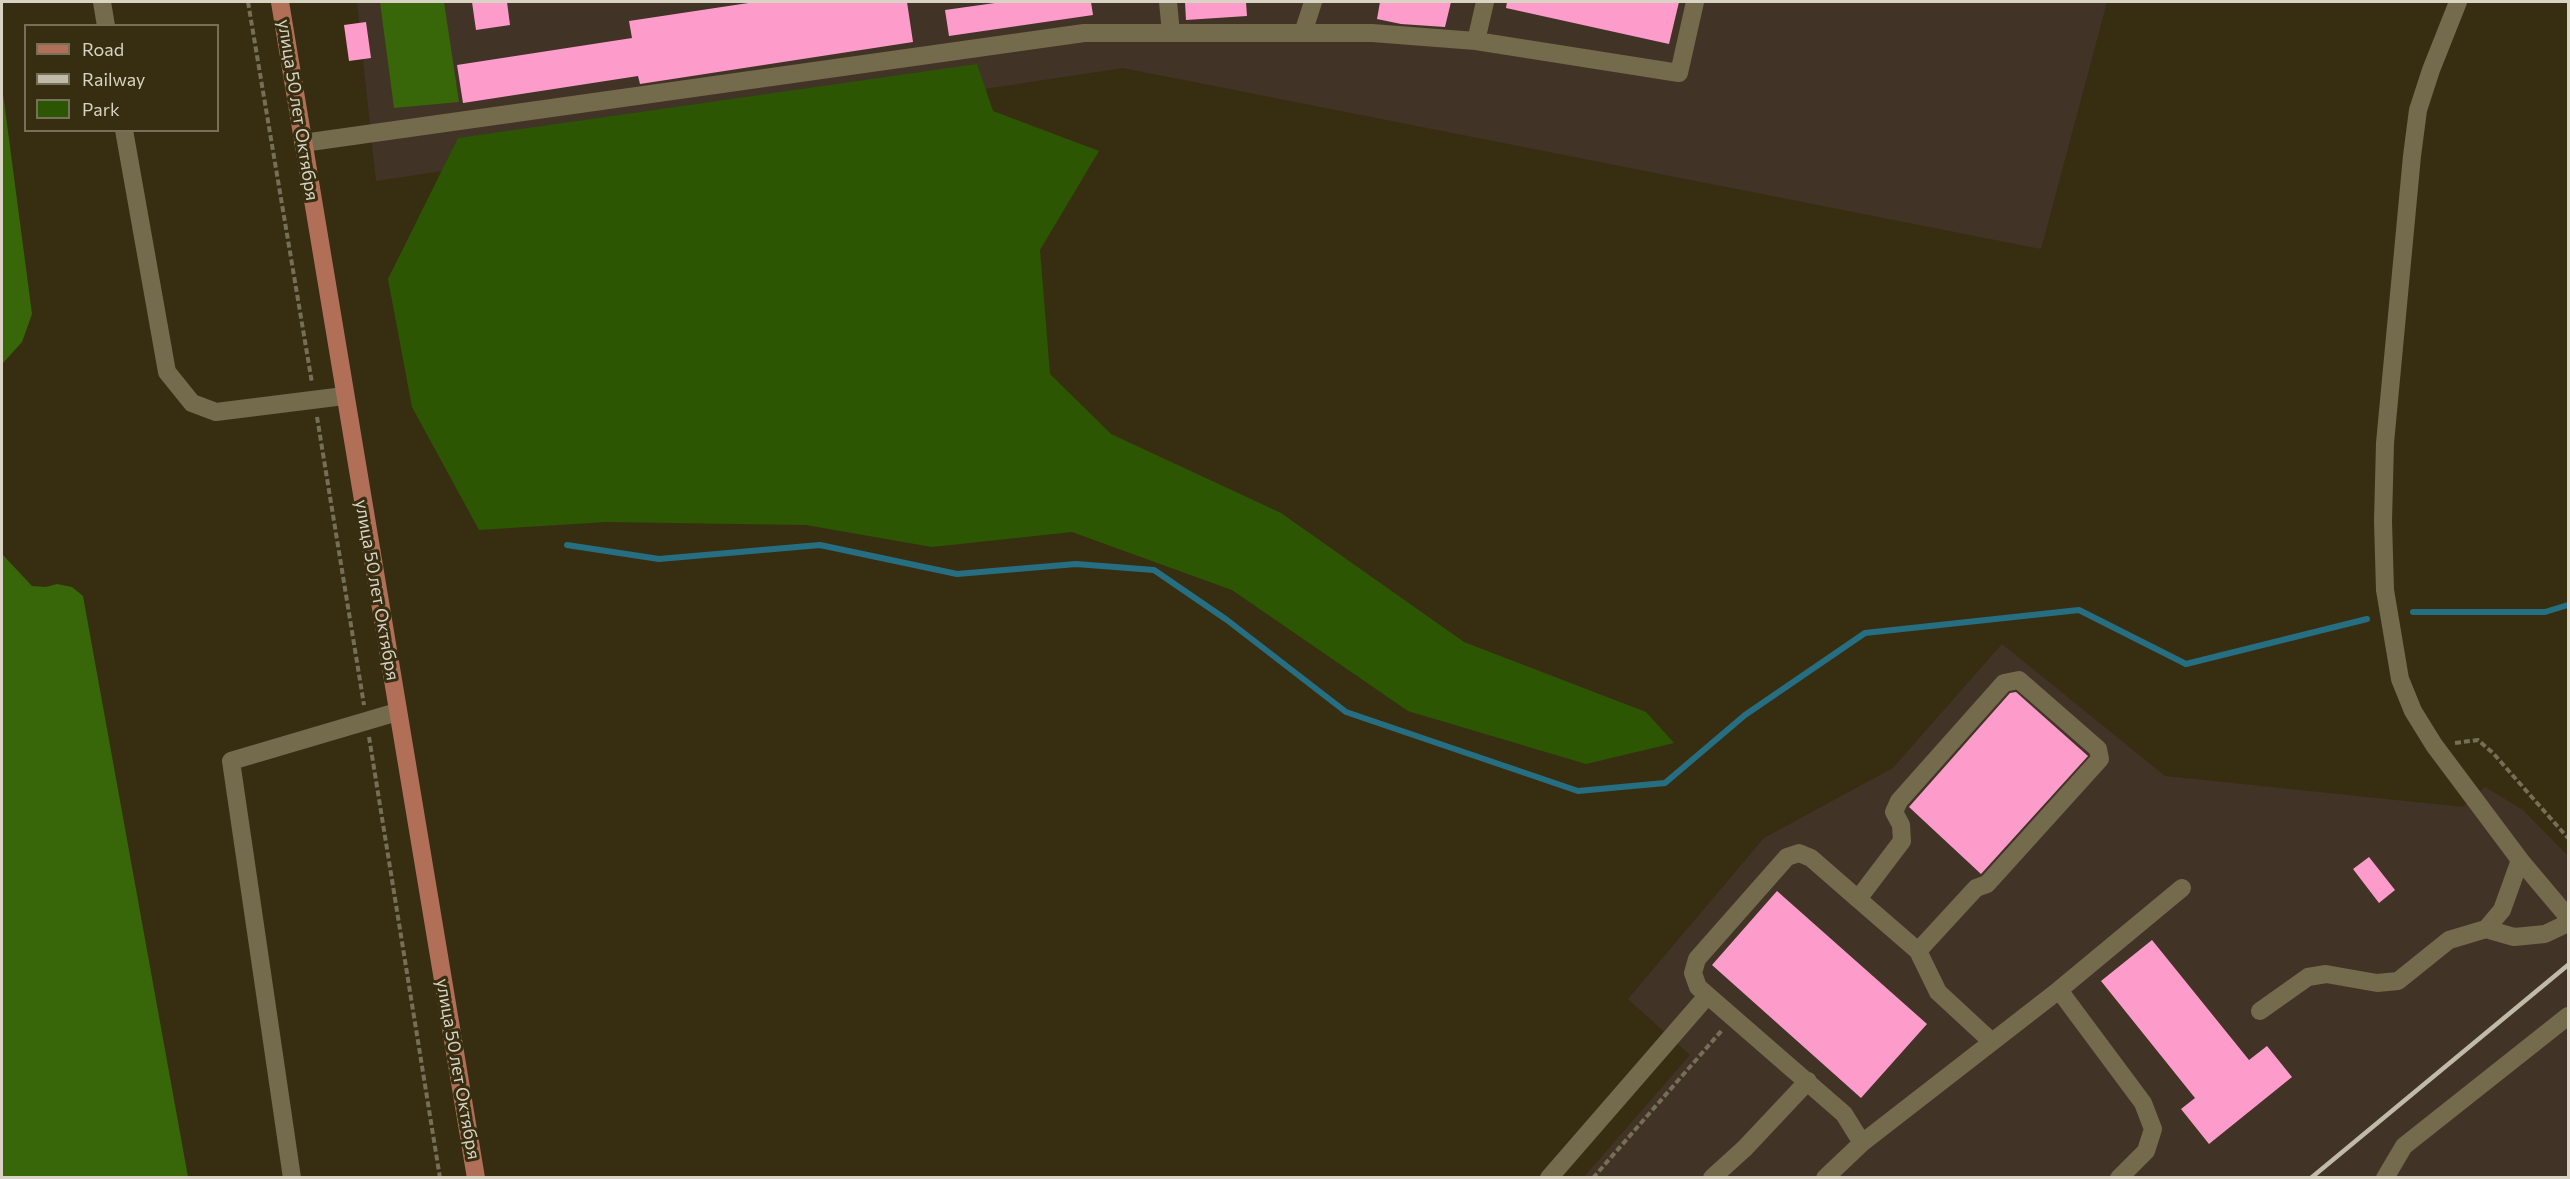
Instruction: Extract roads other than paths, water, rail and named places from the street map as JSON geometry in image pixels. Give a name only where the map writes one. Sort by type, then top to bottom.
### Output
[{"type":"main road","name":"улица 50 лет Октября","points":[[280,2],[476,1178]]},
{"type":"lane","points":[[102,2],[106,24]]},
{"type":"lane","points":[[1168,2],[1171,33]]},
{"type":"lane","points":[[1303,33],[1313,2]]},
{"type":"lane","points":[[1476,41],[1485,2]]},
{"type":"lane","points":[[303,143],[1084,33],[1372,33],[1476,41],[1679,73],[1695,2]]},
{"type":"lane","points":[[2458,2],[2430,70],[2418,110],[2406,209],[2385,442],[2383,521],[2385,590],[2400,679],[2413,711],[2434,745],[2520,860],[2568,917]]},
{"type":"lane","points":[[124,132],[167,372],[192,403],[216,412],[344,396]]},
{"type":"lane","points":[[1858,898],[1902,841],[1901,825],[1894,812],[1899,801],[2004,683],[2019,680],[2098,749],[2100,759],[1987,884],[1976,888],[1918,951]]},
{"type":"lane","points":[[292,1178],[231,760],[398,712]]},
{"type":"lane","points":[[1862,1143],[1844,1114],[1707,996],[1698,987],[1693,973],[1697,959],[1787,857],[1799,853],[1811,858],[1918,951],[1938,992],[1992,1041]]},
{"type":"lane","points":[[2486,929],[2502,910],[2520,860]]},
{"type":"lane","points":[[1825,1178],[1862,1143],[2059,990],[2182,888]]},
{"type":"lane","points":[[2260,1011],[2308,977],[2326,975],[2377,983],[2398,981],[2450,940],[2486,929],[2514,936],[2545,934],[2568,923]]},
{"type":"lane","points":[[2059,990],[2143,1103],[2153,1129],[2146,1151],[2119,1178]]},
{"type":"lane","points":[[1550,1178],[1707,996]]},
{"type":"lane","points":[[2385,1178],[2404,1146],[2568,1016]]},
{"type":"lane","points":[[1712,1178],[1745,1148],[1808,1082]]},
{"type":"waterway","points":[[567,545],[659,559],[820,545],[957,574],[1076,564],[1154,570],[1227,620],[1346,712],[1578,791],[1665,783],[1745,715],[1865,633],[2079,610],[2186,664],[2367,619]]},
{"type":"waterway","points":[[2413,612],[2545,612],[2568,605]]},
{"type":"railway","points":[[2311,1178],[2568,965]]}]
